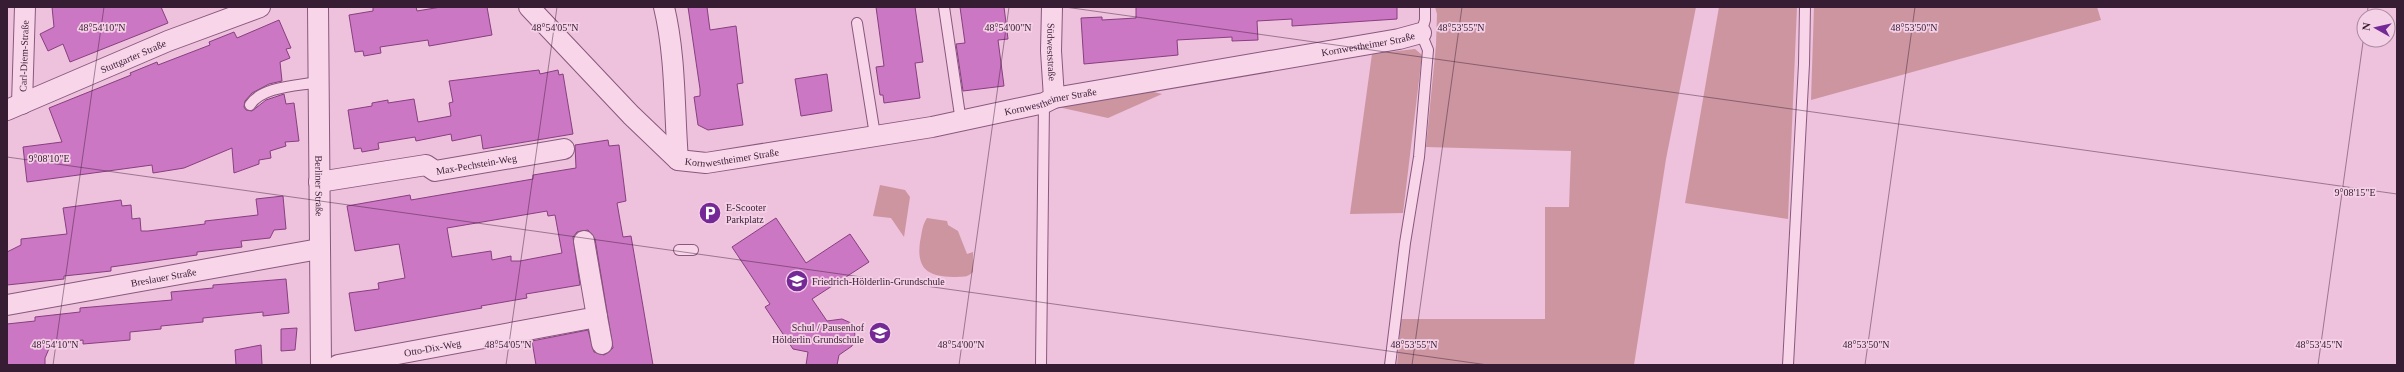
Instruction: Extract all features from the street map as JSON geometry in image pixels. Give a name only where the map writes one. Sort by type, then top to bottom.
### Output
[{"type":"street","name":"Carl-Diem-Straße","points":[[15,107],[25,7]]},
{"type":"street","name":"Stuttgarter Straße","points":[[15,107],[168,41],[260,7]]},
{"type":"street","name":"Berliner Straße","points":[[318,7],[321,365]]},
{"type":"street","name":"Kornwestheimer Straße","points":[[529,7],[626,109],[678,160],[706,163],[961,122],[1049,100],[1398,39],[1421,32]]},
{"type":"street","name":"Kornwestheimer Straße","points":[[664,7],[673,60],[674,116],[678,160]]},
{"type":"street","name":"Südweststraße","points":[[1049,100],[1052,7]]},
{"type":"street","name":"Max-Pechstein-Weg","points":[[319,182],[426,165],[435,171],[564,149]]},
{"type":"street","points":[[584,241],[602,344]]},
{"type":"street","name":"Breslauer Straße","points":[[7,305],[319,249]]},
{"type":"street","name":"Otto-Dix-Weg","points":[[338,365],[597,317]]},
{"type":"lane","points":[[944,7],[961,122]]},
{"type":"lane","points":[[1390,365],[1405,243],[1419,157],[1428,50],[1421,32],[1425,20],[1425,7]]},
{"type":"lane","points":[[1788,365],[1804,64],[1805,7]]},
{"type":"lane","points":[[857,23],[875,135]]},
{"type":"lane","points":[[250,105],[258,96],[266,92],[318,82]]},
{"type":"lane","points":[[1041,365],[1049,100]]},
{"type":"lane","points":[[679,250],[693,250]]},
{"type":"shaded area","points":[[1435,7],[1696,7],[1666,159],[1634,365],[1397,365],[1401,319],[1545,319],[1545,207],[1569,207],[1571,151],[1426,147],[1436,45],[1437,14]]},
{"type":"shaded area","points":[[1719,7],[1797,7],[1788,219],[1685,203]]},
{"type":"shaded area","points":[[1814,7],[2097,7],[2101,20],[1811,100]]},
{"type":"shaded area","points":[[1415,49],[1422,55],[1403,213],[1350,214],[1372,54]]},
{"type":"shaded area","points":[[1150,91],[1162,94],[1108,118],[1058,107]]},
{"type":"shaded area","points":[[880,185],[905,190],[910,197],[904,237],[891,218],[873,216]]},
{"type":"shaded area","points":[[927,218],[947,221],[948,225],[958,231],[967,254],[973,252],[973,272],[965,276],[947,277],[932,274],[923,266],[920,260],[919,252],[923,226]]},
{"type":"building","points":[[52,7],[161,7],[168,23],[70,62],[63,44],[48,51],[40,34],[54,27]]},
{"type":"building","points":[[373,7],[416,7],[417,11],[441,7],[487,7],[492,35],[429,46],[428,40],[380,47],[381,53],[364,56],[363,51],[355,52],[349,15],[373,11]]},
{"type":"building","points":[[688,7],[707,7],[710,30],[736,26],[743,83],[737,84],[743,125],[708,130],[698,125],[694,97],[700,96],[700,89]]},
{"type":"building","points":[[876,7],[915,7],[923,62],[915,63],[920,98],[884,103],[883,95],[880,95],[876,67],[884,66]]},
{"type":"building","points":[[960,7],[1004,7],[1008,39],[998,40],[1004,86],[963,91],[956,44],[965,43]]},
{"type":"building","points":[[1136,7],[1397,7],[1397,19],[1292,26],[1292,19],[1257,21],[1258,40],[1232,41],[1232,37],[1177,40],[1178,55],[1084,64],[1081,18],[1102,17],[1102,20],[1136,18]]},
{"type":"building","points":[[279,20],[291,48],[286,49],[290,58],[280,62],[282,81],[269,84],[252,93],[245,101],[244,107],[246,110],[252,111],[266,100],[284,94],[286,104],[294,103],[299,141],[285,142],[286,146],[270,151],[271,158],[259,160],[259,164],[234,173],[232,148],[184,168],[153,173],[152,165],[27,182],[23,147],[62,142],[49,108],[131,75],[130,73],[157,62],[158,65],[210,45],[209,42],[234,32],[237,38]]},
{"type":"building","points":[[539,70],[540,74],[558,70],[559,75],[563,74],[573,134],[483,149],[481,135],[452,141],[451,134],[416,141],[415,137],[378,143],[379,149],[362,152],[361,148],[354,149],[348,110],[372,106],[372,103],[388,100],[388,103],[414,99],[418,122],[451,116],[449,103],[453,102],[449,81]]},
{"type":"building","points":[[827,74],[832,111],[801,116],[795,79]]},
{"type":"building","points":[[608,140],[609,146],[619,145],[626,201],[617,203],[623,237],[631,236],[653,365],[536,365],[532,341],[588,330],[594,352],[604,355],[613,348],[595,239],[588,230],[577,232],[573,237],[580,285],[526,294],[527,298],[481,306],[482,308],[355,331],[349,293],[379,289],[378,283],[405,278],[399,244],[355,251],[347,206],[410,195],[411,200],[533,179],[533,175],[576,168],[575,145]],"holes":[[[547,211],[548,216],[555,215],[562,253],[520,261],[511,261],[511,256],[492,260],[491,251],[452,257],[447,228]]]},
{"type":"building","points":[[283,196],[286,229],[274,230],[270,238],[241,241],[242,247],[197,252],[197,255],[111,267],[111,271],[64,276],[64,279],[7,285],[7,252],[21,245],[21,239],[67,234],[63,208],[121,200],[122,206],[131,205],[132,219],[140,218],[141,231],[148,231],[205,224],[205,221],[258,215],[256,199]]},
{"type":"building","name":"Friedrich-Hölderlin-Grundschule","points":[[776,218],[806,263],[850,234],[869,262],[812,299],[827,321],[842,319],[851,323],[854,327],[855,336],[852,346],[839,355],[837,365],[806,365],[808,352],[793,349],[765,307],[770,304],[732,247]]},
{"type":"building","points":[[286,279],[289,313],[263,316],[263,312],[203,318],[203,322],[161,326],[161,329],[130,332],[130,340],[83,344],[83,340],[51,344],[45,358],[45,365],[7,365],[7,324],[35,321],[35,317],[80,312],[80,308],[172,300],[171,292],[213,288],[213,285]]},
{"type":"building","points":[[297,328],[295,350],[281,351],[281,329]]},
{"type":"building","points":[[261,345],[262,365],[236,365],[235,350]]},
{"type":"place","name":"E-Scooter Parkplatz","points":[[710,213]]},
{"type":"place","name":"Friedrich-Hölderlin-Grundschule","points":[[797,281]]},
{"type":"place","name":"Schul / Pausenhof Hölderlin Grundschule","points":[[880,333]]}]
